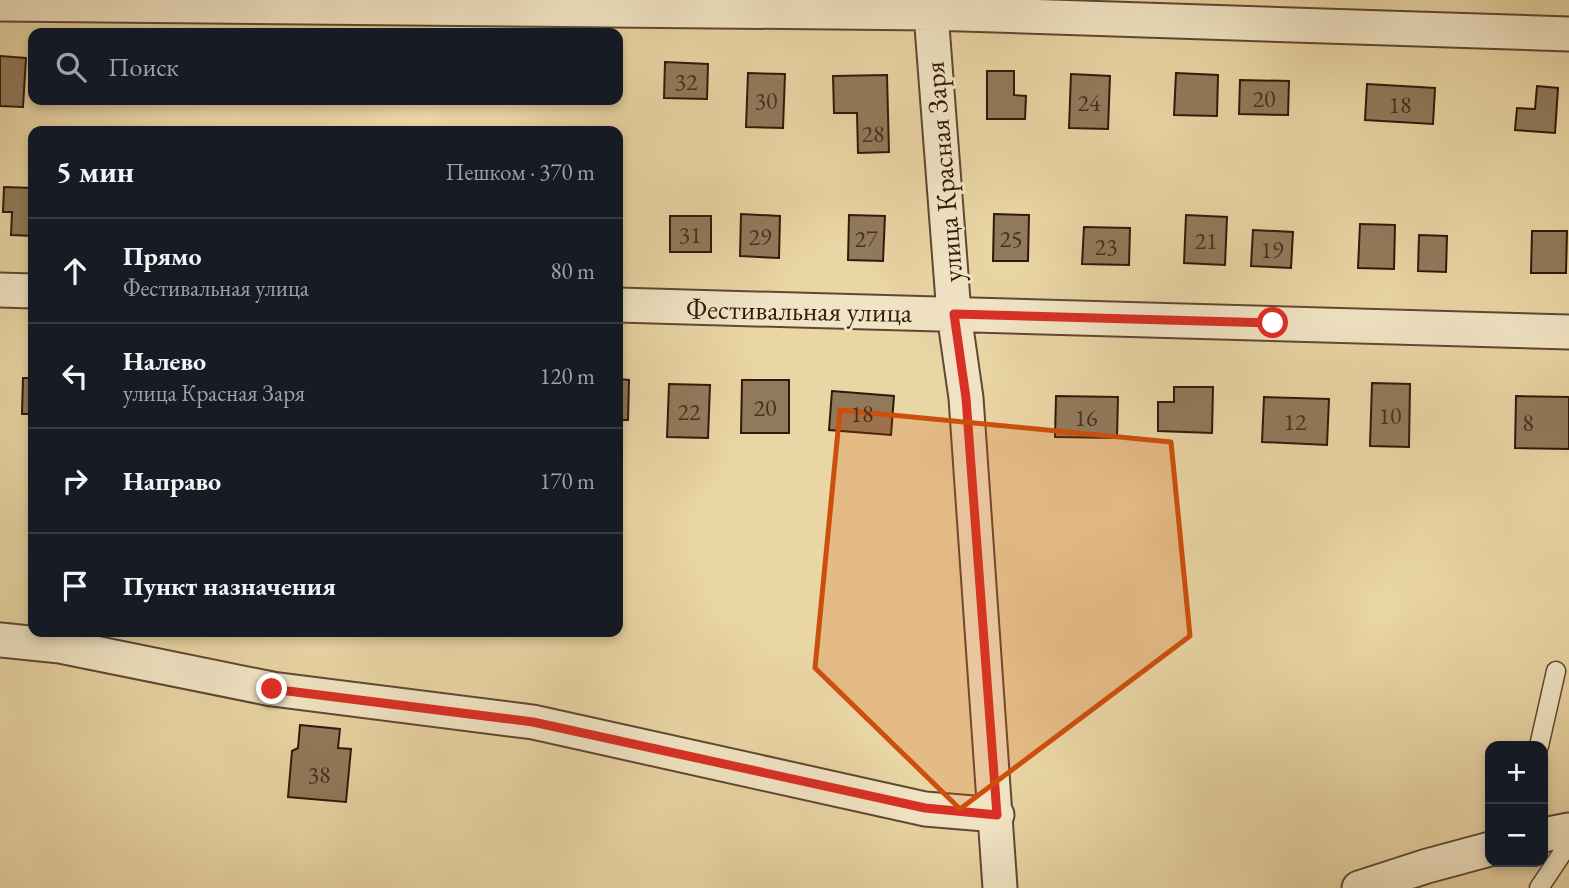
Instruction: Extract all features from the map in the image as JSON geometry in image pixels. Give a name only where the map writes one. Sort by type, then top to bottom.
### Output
[{"type":"street","points":[[0,4],[930,7],[1569,34]]},
{"type":"street","name":"улица Красная Заря","points":[[930,7],[954,314],[966,398],[1000,888]]},
{"type":"street","points":[[0,290],[28,291]]},
{"type":"street","name":"Фестивальная улица","points":[[623,306],[1569,332]]},
{"type":"street","points":[[0,640],[60,646],[272,689],[533,722],[925,808],[997,815]]},
{"type":"street","points":[[1548,834],[1569,830]]},
{"type":"street","points":[[1359,888],[1485,850]]},
{"type":"lane","points":[[1540,741],[1556,670]]},
{"type":"lane","points":[[1539,888],[1569,843]]},
{"type":"highlighted area","points":[[840,410],[1171,442],[1190,636],[960,809],[815,668]]},
{"type":"building","points":[[0,56],[26,58],[23,107],[0,106]]},
{"type":"building","points":[[665,62],[708,64],[707,99],[664,98]]},
{"type":"building","points":[[987,71],[1014,71],[1014,95],[1026,96],[1025,119],[987,119]]},
{"type":"building","points":[[748,73],[785,74],[783,128],[746,127]]},
{"type":"building","points":[[1176,73],[1218,75],[1217,116],[1174,115]]},
{"type":"building","points":[[1071,74],[1110,76],[1108,129],[1069,128]]},
{"type":"building","points":[[887,75],[889,152],[858,153],[857,113],[834,113],[833,76]]},
{"type":"building","points":[[1240,80],[1289,81],[1288,115],[1239,114]]},
{"type":"building","points":[[1367,84],[1435,88],[1433,124],[1365,120]]},
{"type":"building","points":[[1537,86],[1558,88],[1555,133],[1515,130],[1517,108],[1535,109]]},
{"type":"building","points":[[4,187],[28,188],[28,236],[11,235],[12,212],[3,212]]},
{"type":"building","points":[[741,214],[780,216],[779,258],[740,256]]},
{"type":"building","points":[[994,214],[1029,215],[1028,261],[993,261]]},
{"type":"building","points":[[849,215],[885,216],[883,261],[848,260]]},
{"type":"building","points":[[1186,215],[1227,217],[1225,265],[1184,263]]},
{"type":"building","points":[[670,216],[711,216],[711,252],[670,252]]},
{"type":"building","points":[[1360,224],[1395,225],[1394,269],[1358,268]]},
{"type":"building","points":[[1084,227],[1130,228],[1129,265],[1082,264]]},
{"type":"building","points":[[1253,230],[1293,232],[1291,268],[1251,266]]},
{"type":"building","points":[[1532,231],[1567,231],[1566,273],[1531,273]]},
{"type":"building","points":[[1419,235],[1447,236],[1446,272],[1418,271]]},
{"type":"building","points":[[23,378],[28,378],[28,414],[22,414]]},
{"type":"building","points":[[623,379],[629,380],[628,420],[623,420]]},
{"type":"building","points":[[742,380],[789,380],[789,433],[741,433]]},
{"type":"building","points":[[1372,383],[1410,384],[1409,447],[1370,446]]},
{"type":"building","points":[[669,384],[710,385],[708,438],[667,437]]},
{"type":"building","points":[[1174,387],[1213,387],[1212,433],[1158,431],[1158,402],[1174,402]]},
{"type":"building","points":[[832,391],[894,396],[891,435],[829,430]]},
{"type":"building","points":[[1056,396],[1118,397],[1117,438],[1055,437]]},
{"type":"building","points":[[1516,396],[1569,397],[1569,449],[1515,448]]},
{"type":"building","points":[[1264,397],[1329,399],[1327,445],[1262,442]]},
{"type":"building","points":[[300,725],[340,729],[338,748],[351,749],[346,802],[288,797],[292,751],[298,748]]},
{"type":"route","points":[[272,689],[533,722],[925,808],[997,815],[966,398],[954,314],[1273,323]]}]
